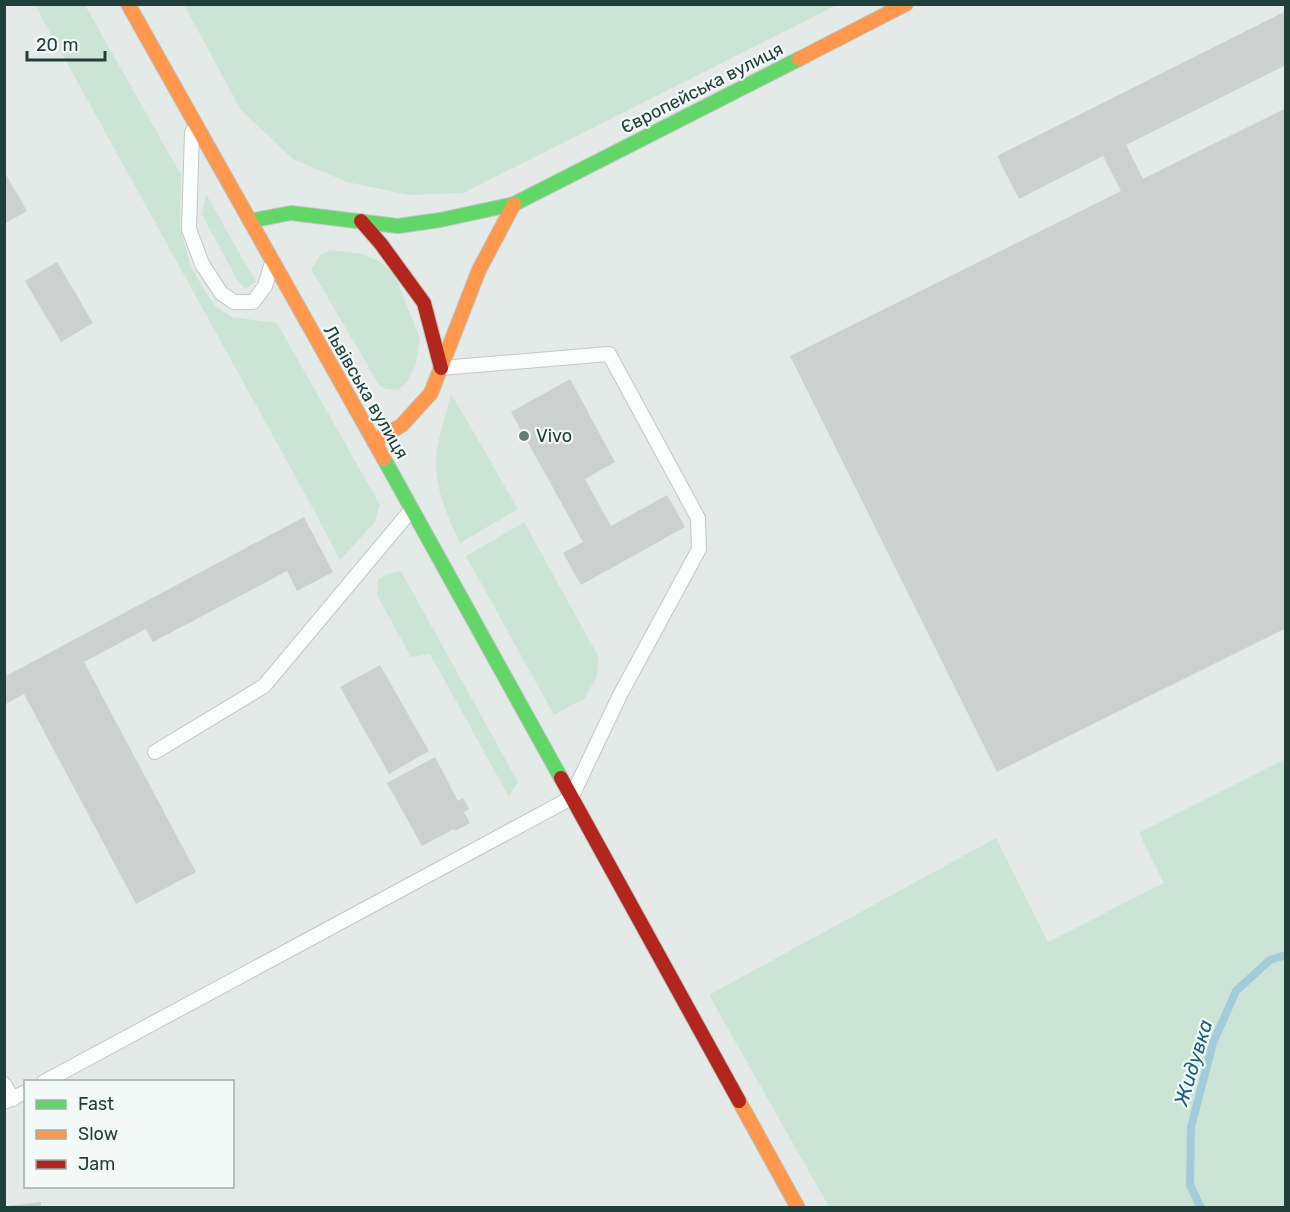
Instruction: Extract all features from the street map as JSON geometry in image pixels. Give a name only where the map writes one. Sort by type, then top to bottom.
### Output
[{"type":"main road","name":"Львівська вулиця","points":[[128,4],[412,510],[798,1208]]},
{"type":"main road","name":"Європейська вулиця","points":[[250,221],[291,213],[398,226],[440,220],[513,204],[906,4]]},
{"type":"main road","points":[[374,442],[402,425],[431,393],[479,270],[513,204]]},
{"type":"main road","points":[[361,221],[381,244],[424,303],[441,368]]},
{"type":"lane","points":[[193,118],[189,229],[202,264],[220,293],[234,302],[252,302],[265,286],[272,262]]},
{"type":"lane","points":[[48,1080],[571,798],[620,695],[699,549],[698,518],[609,354],[441,368]]},
{"type":"lane","points":[[155,752],[264,686],[412,510]]},
{"type":"lane","points":[[4,1084],[9,1100],[24,1093]]},
{"type":"green space","points":[[35,5],[85,5],[181,175],[180,227],[191,266],[203,288],[215,306],[232,317],[277,323],[380,505],[374,523],[340,560],[310,503]]},
{"type":"green space","points":[[184,5],[837,5],[463,193],[409,195],[347,182],[293,159],[241,110]]},
{"type":"green space","points":[[206,194],[256,282],[245,289],[238,281],[202,215]]},
{"type":"green space","points":[[330,250],[362,254],[379,261],[394,274],[420,338],[416,364],[407,382],[398,390],[386,389],[379,385],[311,269],[320,255]]},
{"type":"green space","points":[[451,393],[518,509],[460,543],[443,502],[436,469],[438,443]]},
{"type":"green space","points":[[524,522],[598,656],[597,676],[585,698],[554,715],[466,556]]},
{"type":"green space","points":[[401,571],[518,782],[509,797],[430,654],[411,657],[377,595],[378,580],[387,574]]},
{"type":"green space","points":[[1285,759],[1285,1207],[829,1207],[709,995],[996,838],[1048,942],[1164,883],[1139,833]]},
{"type":"building","points":[[1286,11],[1286,65],[1126,145],[1143,179],[1286,108],[1286,628],[997,772],[790,356],[1121,191],[1103,156],[1019,199],[997,156]]},
{"type":"building","points":[[4,171],[27,211],[4,224]]},
{"type":"building","points":[[57,262],[93,323],[61,342],[25,281]]},
{"type":"building","points":[[570,379],[615,462],[585,479],[611,526],[667,495],[685,527],[581,585],[563,553],[583,542],[511,412]]},
{"type":"building","points":[[304,517],[333,572],[297,591],[287,571],[153,642],[146,629],[84,662],[196,872],[136,904],[24,694],[4,705],[4,677]]},
{"type":"building","points":[[380,665],[429,751],[389,774],[340,687]]},
{"type":"building","points":[[435,757],[458,801],[463,798],[469,809],[464,812],[470,823],[422,846],[387,783]]},
{"type":"building","points":[[41,1202],[41,1208],[8,1208],[8,1206]]},
{"type":"waterway","name":"Жидувка","points":[[1201,1208],[1190,1185],[1191,1127],[1213,1043],[1236,991],[1270,960],[1286,955]]},
{"type":"traffic: fast","points":[[250,221],[291,213],[398,226],[440,220],[514,204],[799,59]]},
{"type":"traffic: fast","points":[[384,459],[561,778]]},
{"type":"traffic: slow","points":[[128,4],[384,459]]},
{"type":"traffic: slow","points":[[799,59],[906,4]]},
{"type":"traffic: slow","points":[[374,442],[402,425],[431,393],[479,270],[514,204]]},
{"type":"traffic: slow","points":[[739,1101],[798,1208]]},
{"type":"traffic: jam","points":[[361,221],[381,244],[424,303],[441,368]]},
{"type":"traffic: jam","points":[[561,778],[739,1101]]},
{"type":"place","name":"Vivo","points":[[524,436]]}]
